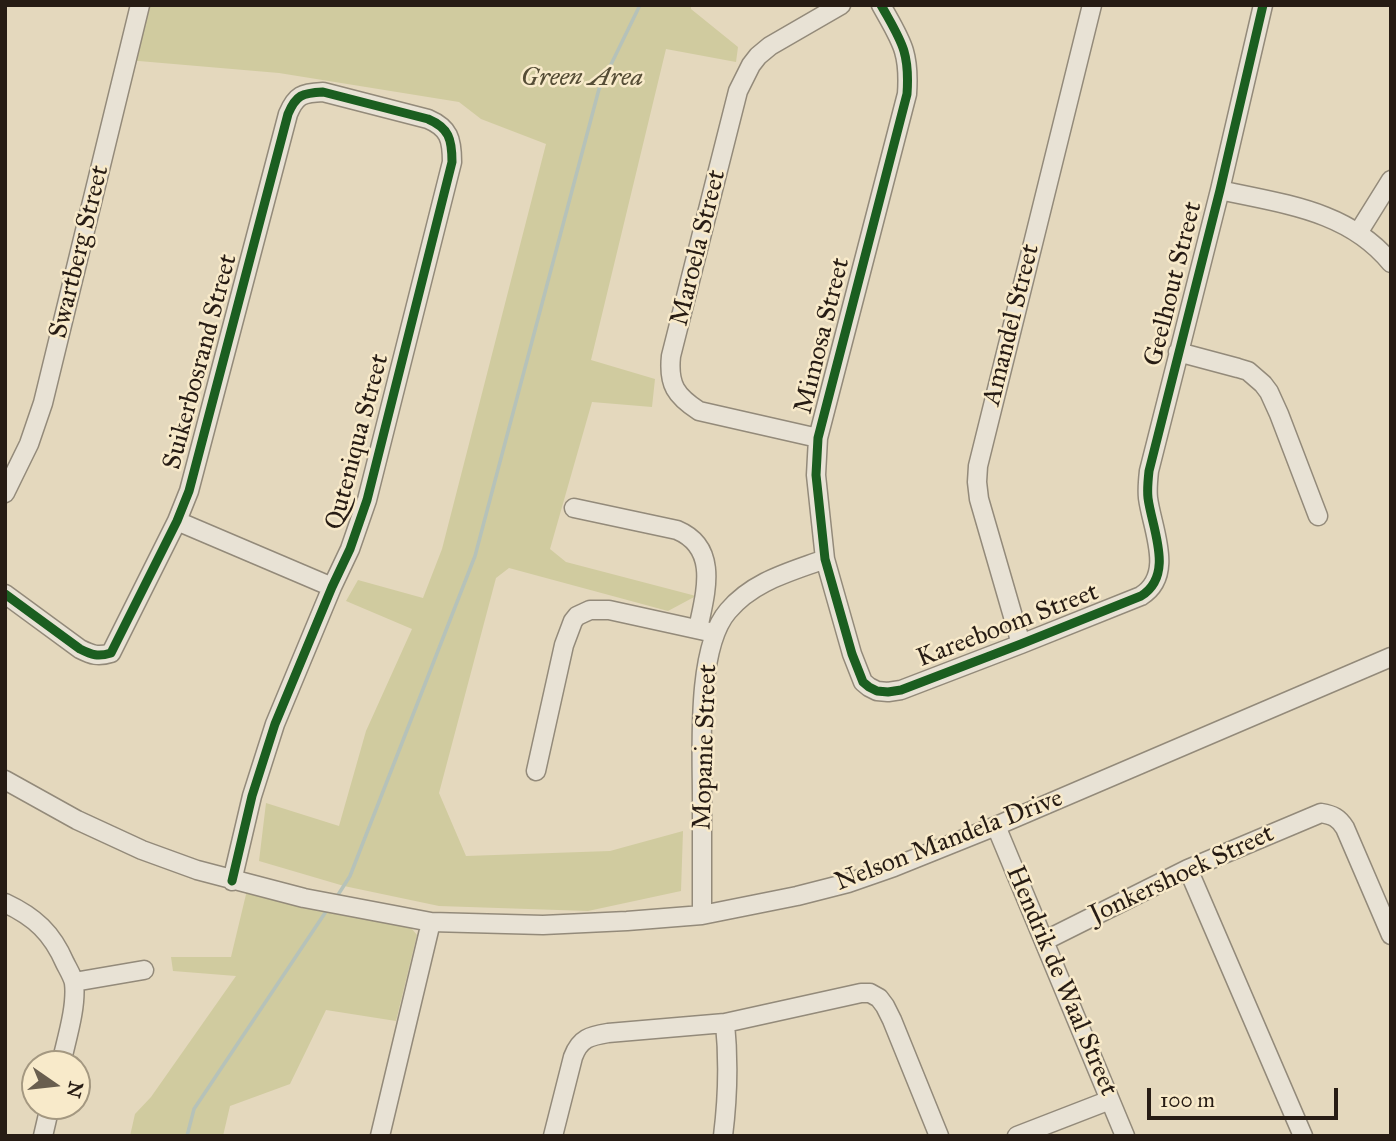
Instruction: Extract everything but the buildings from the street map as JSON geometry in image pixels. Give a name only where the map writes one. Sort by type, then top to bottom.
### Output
[{"type":"street","name":"Swartberg Street","points":[[5,493],[29,443],[43,403],[140,5]]},
{"type":"street","name":"Maroela Street","points":[[818,438],[699,411],[678,395],[673,387],[670,369],[674,343],[736,100],[744,78],[758,55],[769,46],[841,5]]},
{"type":"street","name":"Mimosa Street","points":[[863,682],[852,654],[825,559],[816,475],[818,438],[907,94],[906,55],[901,40],[881,5]]},
{"type":"street","name":"Amandel Street","points":[[1021,644],[979,499],[978,466],[1092,5]]},
{"type":"street","name":"Geelhout Street","points":[[1158,574],[1159,553],[1148,499],[1149,471],[1220,190],[1262,5]]},
{"type":"street","name":"Suikerbosrand Street","points":[[5,594],[80,649],[92,655],[111,653],[177,521],[192,479],[288,114],[301,95],[323,92]]},
{"type":"street","name":"Quteniqua Street","points":[[232,881],[252,796],[275,724],[350,549],[367,500],[452,162],[450,138],[439,124],[323,92]]},
{"type":"street","points":[[1358,233],[1389,187]]},
{"type":"street","points":[[1220,190],[1329,216],[1358,233],[1391,263]]},
{"type":"street","points":[[1178,352],[1248,372],[1269,391],[1318,516]]},
{"type":"street","points":[[536,771],[564,645],[568,630],[577,616],[590,610],[609,610],[706,631],[706,565],[694,541],[687,534],[574,508]]},
{"type":"street","points":[[177,521],[332,587]]},
{"type":"street","name":"Mopanie Street","points":[[702,915],[702,720],[709,654],[706,631],[759,584],[825,559]]},
{"type":"street","name":"Kareeboom Street","points":[[863,682],[877,691],[901,690],[1141,596],[1148,592],[1158,574]]},
{"type":"street","name":"Nelson Mandela Drive","points":[[5,780],[77,820],[131,845],[197,870],[232,881],[359,909],[431,922],[542,925],[596,924],[702,915],[797,896],[848,883],[894,867],[1391,657]]},
{"type":"street","name":"Jonkershoek Street","points":[[1044,941],[1188,869],[1321,813],[1332,814],[1345,828],[1391,935]]},
{"type":"street","name":"Hendrik de Waal Street","points":[[996,826],[1125,1136]]},
{"type":"street","points":[[1188,869],[1303,1136]]},
{"type":"street","points":[[5,903],[39,923],[52,939],[74,982],[72,1011],[64,1050]]},
{"type":"street","points":[[380,1136],[431,922]]},
{"type":"street","points":[[74,982],[144,970]]},
{"type":"street","points":[[553,1136],[573,1057],[577,1046],[585,1040],[608,1033],[725,1023],[861,993],[870,993],[879,998],[892,1020],[939,1136]]},
{"type":"street","points":[[723,1136],[729,1059],[725,1023]]},
{"type":"street","points":[[1017,1136],[1110,1100]]},
{"type":"green space","name":"Green Area","points":[[141,5],[691,5],[691,9],[738,47],[736,62],[666,49],[591,360],[655,379],[652,407],[592,402],[550,549],[566,562],[696,596],[668,611],[509,568],[496,578],[439,793],[466,856],[610,851],[683,831],[681,891],[588,911],[439,906],[344,886],[259,861],[266,803],[339,826],[366,731],[412,629],[346,601],[358,580],[423,598],[442,549],[546,144],[481,119],[459,102],[279,73],[127,60]]},
{"type":"green space","points":[[248,886],[407,923],[417,935],[396,1021],[326,1010],[290,1084],[230,1106],[223,1136],[130,1136],[135,1114],[151,1097],[236,976],[173,971],[171,957],[231,957]]},
{"type":"waterway","points":[[336,898],[350,876],[475,556],[599,89],[640,5]]},
{"type":"waterway","points":[[187,1136],[194,1109],[327,910]]},
{"type":"cycle path","points":[[881,5],[903,47],[907,67],[907,94],[818,438],[816,475],[825,559],[852,654],[863,682],[877,691],[888,692],[901,690],[1021,644],[1141,596],[1151,587],[1157,576],[1159,551],[1148,498],[1149,471],[1220,190],[1263,5]]},
{"type":"cycle path","points":[[5,594],[80,649],[95,655],[111,653],[177,521],[189,491],[288,114],[297,99],[305,94],[323,92],[428,119],[441,126],[450,141],[452,162],[367,500],[350,549],[275,724],[252,796],[232,881]]}]
